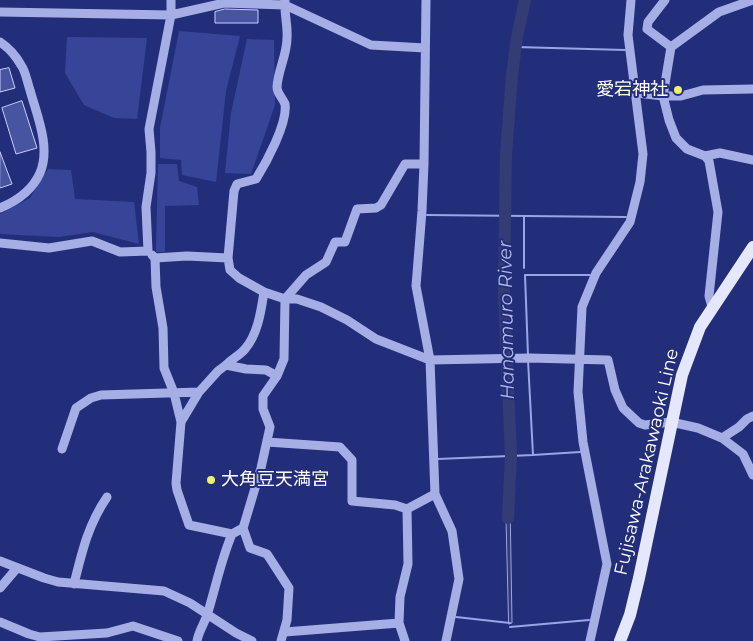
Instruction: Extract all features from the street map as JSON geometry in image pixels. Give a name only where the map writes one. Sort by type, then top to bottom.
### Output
[{"type":"main road","name":"Fujisawa-Arakawaoki Line","points":[[620,641],[630,615],[686,359],[700,327],[753,247]]},
{"type":"street","points":[[171,0],[171,15],[149,129],[151,152],[146,207],[148,251],[155,258],[156,287],[163,328],[164,368],[174,393],[181,422],[177,490],[190,525],[232,534]]},
{"type":"street","points":[[426,0],[424,164],[416,286],[430,360],[434,494],[452,531],[459,579],[446,641]]},
{"type":"street","points":[[590,641],[606,564],[583,442],[578,392],[582,307],[596,273],[630,222],[640,182],[644,154],[628,34],[632,0]]},
{"type":"street","points":[[664,0],[648,22],[647,29],[671,47]]},
{"type":"street","points":[[712,307],[709,296],[718,212],[709,161],[705,156],[687,149],[676,138],[663,96],[671,47],[719,12],[753,0]]},
{"type":"street","points":[[285,2],[288,38],[286,51],[279,70],[277,90],[284,103],[280,128],[271,155],[256,179],[237,184],[234,191],[228,258],[230,270],[239,278],[264,292],[321,307],[347,320],[376,339],[430,360],[529,358],[608,360],[615,390],[623,408],[639,423],[645,425],[671,422],[698,428],[722,438],[743,454],[753,475]]},
{"type":"street","points":[[0,12],[171,15],[224,3],[285,2],[371,46],[424,48]]},
{"type":"street","points":[[0,42],[9,48],[23,68],[40,126],[44,154],[40,173],[29,190],[13,203],[0,208]]},
{"type":"street","points":[[637,93],[681,96],[703,90],[753,89]]},
{"type":"street","points":[[705,156],[720,153],[753,160]]},
{"type":"street","points":[[281,641],[287,620],[289,588],[267,554],[250,548],[243,528],[270,427],[263,409],[263,396],[277,376],[284,359],[285,299],[306,275],[326,262],[336,242],[345,242],[357,209],[376,208],[380,205],[405,164],[424,164]]},
{"type":"street","points":[[0,243],[49,248],[92,241],[120,252],[148,251]]},
{"type":"street","points":[[155,258],[187,256],[228,258]]},
{"type":"street","points":[[181,422],[199,392],[218,371],[245,349],[260,319],[264,292]]},
{"type":"street","points":[[226,365],[266,370],[277,376]]},
{"type":"street","points":[[62,449],[76,408],[91,398],[102,395],[199,392]]},
{"type":"street","points":[[722,438],[739,427],[746,419],[753,416]]},
{"type":"street","points":[[267,442],[340,447],[352,460],[352,501],[395,505],[407,509],[434,494]]},
{"type":"street","points":[[74,584],[86,539],[96,514],[107,497]]},
{"type":"street","points":[[406,641],[399,623],[400,598],[408,564],[407,509]]},
{"type":"street","points":[[197,641],[198,632],[207,614],[222,558],[232,534],[243,528]]},
{"type":"street","points":[[0,561],[44,578],[74,584],[164,591],[190,603],[236,634],[252,641]]},
{"type":"street","points":[[0,588],[17,568]]},
{"type":"street","points":[[0,622],[40,637],[107,633],[132,626],[178,641]]},
{"type":"street","points":[[285,632],[399,623]]},
{"type":"shaded area","points":[[179,31],[240,36],[226,91],[216,182],[182,175],[181,160],[160,158],[160,128]]},
{"type":"shaded area","points":[[67,37],[147,38],[137,119],[114,118],[84,105],[65,73]]},
{"type":"shaded area","points":[[247,39],[274,40],[275,105],[251,174],[225,173],[231,113]]},
{"type":"shaded area","points":[[158,164],[177,164],[179,181],[197,187],[199,205],[165,206],[165,252],[156,252]]},
{"type":"shaded area","points":[[48,169],[71,170],[75,199],[134,202],[139,244],[93,232],[59,237],[0,234],[0,214],[30,198]]},
{"type":"shaded area","points":[[506,502],[510,502],[512,623],[509,624]]},
{"type":"building","points":[[225,9],[258,10],[258,23],[215,23],[215,12]]},
{"type":"building","points":[[9,68],[15,88],[0,92],[0,70]]},
{"type":"building","points":[[22,101],[37,148],[16,154],[2,108]]},
{"type":"building","points":[[0,152],[12,184],[0,188]]},
{"type":"waterway","name":"Hanamuro River","points":[[508,518],[511,456],[504,293],[506,155],[512,75],[517,37],[525,0]]},
{"type":"waterway","points":[[516,47],[625,50]]},
{"type":"waterway","points":[[427,215],[626,217]]},
{"type":"waterway","points":[[524,216],[524,268]]},
{"type":"waterway","points":[[528,355],[525,275],[590,275]]},
{"type":"waterway","points":[[438,459],[533,455],[528,360]]},
{"type":"waterway","points":[[533,455],[580,452]]},
{"type":"waterway","points":[[456,617],[510,623]]},
{"type":"waterway","points":[[510,627],[589,620]]},
{"type":"place","name":"愛宕神社","points":[[678,90]]},
{"type":"place","name":"大角豆天満宮","points":[[211,480]]}]
